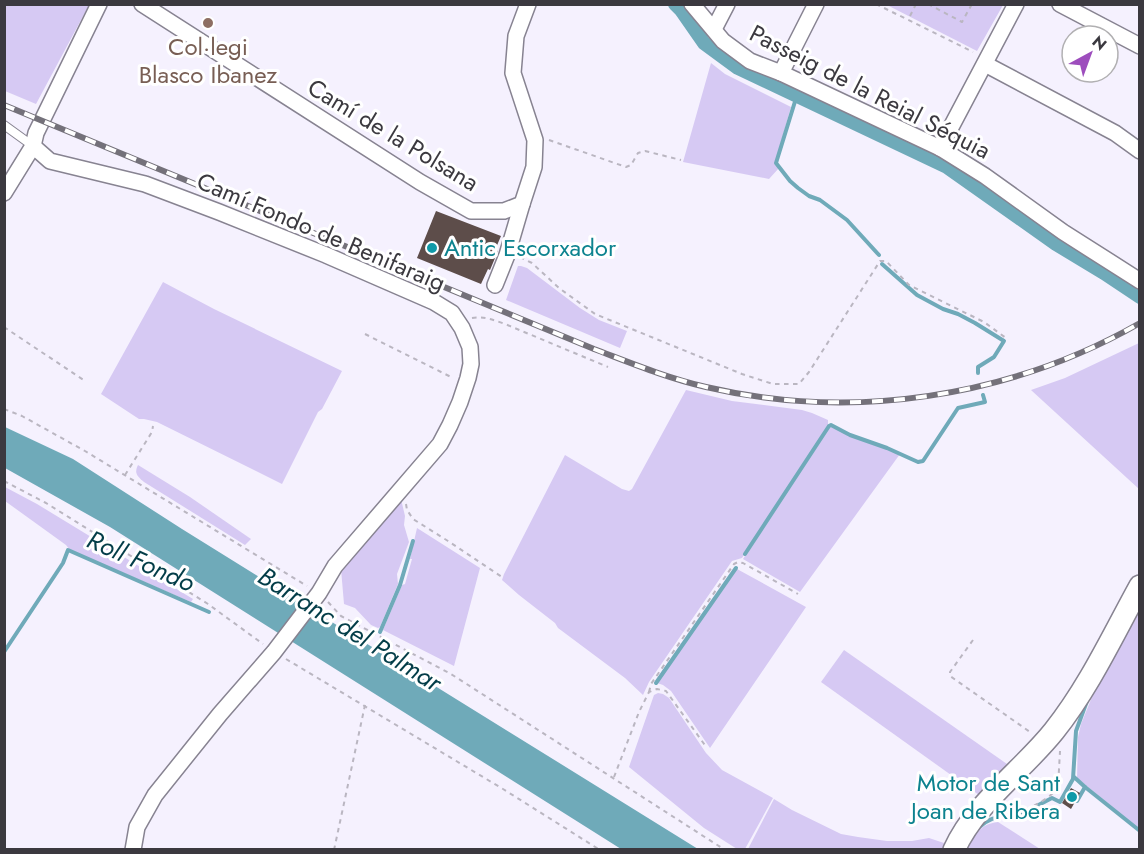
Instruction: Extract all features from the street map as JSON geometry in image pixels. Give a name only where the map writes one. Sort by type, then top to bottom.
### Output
[{"type":"street","points":[[4,193],[33,146],[36,133],[99,4]]},
{"type":"street","name":"Camí de la Polsana","points":[[142,4],[420,182],[471,211],[504,211],[522,204]]},
{"type":"street","points":[[495,285],[507,255],[534,167],[535,140],[513,73],[516,36],[528,4]]},
{"type":"street","name":"Passeig de la Reial Séquia","points":[[692,4],[723,41],[750,61],[781,73],[940,148],[986,176],[1062,232],[1140,280]]},
{"type":"street","points":[[714,29],[727,4]]},
{"type":"street","points":[[781,73],[816,4]]},
{"type":"street","points":[[940,148],[1016,4]]},
{"type":"street","points":[[1060,4],[1140,46]]},
{"type":"street","points":[[986,62],[1115,133],[1140,151]]},
{"type":"street","name":"Camí Fondo de Benifaraig","points":[[33,146],[50,161],[145,184],[326,255],[434,302],[452,314],[462,328],[470,347],[471,364],[466,384],[440,444],[335,566],[319,593],[274,652],[220,714],[156,795],[137,827],[133,849]]},
{"type":"street","points":[[954,849],[979,812],[1052,746],[1059,725],[1081,692],[1140,586]]},
{"type":"lane","points":[[4,125],[33,146]]},
{"type":"path","points":[[876,4],[986,62]]},
{"type":"path","points":[[910,16],[916,4]]},
{"type":"path","points":[[928,4],[962,22],[972,4]]},
{"type":"path","points":[[535,140],[555,141],[626,167],[631,165],[638,153],[645,151],[681,160]]},
{"type":"path","points":[[507,255],[518,256],[532,263],[559,288],[595,314],[732,370],[773,384],[799,384],[880,261],[886,261],[909,285],[984,322],[1006,338]]},
{"type":"path","points":[[458,322],[478,317],[489,319],[608,367]]},
{"type":"path","points":[[4,327],[85,381]]},
{"type":"path","points":[[365,334],[466,384]]},
{"type":"path","points":[[4,409],[22,416],[86,451],[319,593],[341,615],[451,674],[725,849]]},
{"type":"path","points":[[125,475],[152,432],[153,426]]},
{"type":"path","points":[[4,481],[46,503],[208,604],[274,652],[600,849]]},
{"type":"path","points":[[403,487],[407,510],[413,519],[502,577]]},
{"type":"path","points":[[614,777],[651,684],[734,564],[743,563],[798,594]]},
{"type":"path","points":[[973,640],[950,672],[950,676],[1052,746],[1058,787],[1045,800],[1020,811],[979,812]]},
{"type":"path","points":[[649,692],[657,689],[666,691],[707,748]]},
{"type":"path","points":[[334,849],[365,705]]},
{"type":"shaded area","points":[[4,5],[89,5],[36,104],[5,91]]},
{"type":"shaded area","points":[[887,5],[1003,5],[977,51]]},
{"type":"shaded area","points":[[711,63],[725,74],[791,107],[775,163],[779,168],[769,179],[683,162]]},
{"type":"shaded area","points":[[518,266],[527,268],[599,320],[627,331],[620,348],[506,300]]},
{"type":"shaded area","points":[[163,282],[342,371],[322,409],[318,412],[282,484],[157,422],[139,419],[101,394]]},
{"type":"shaded area","points":[[1139,343],[1139,489],[1031,390],[1065,378]]},
{"type":"shaded area","points":[[686,390],[732,401],[802,410],[828,420],[828,426],[742,558],[732,561],[649,682],[643,695],[625,678],[558,628],[555,623],[502,580],[565,455],[629,491]]},
{"type":"shaded area","points":[[832,426],[850,436],[900,454],[800,592],[743,559],[829,427]]},
{"type":"shaded area","points":[[138,465],[251,539],[245,545],[144,482],[137,474]]},
{"type":"shaded area","points":[[5,487],[193,599],[191,602],[70,550],[5,501]]},
{"type":"shaded area","points":[[401,499],[405,516],[404,525],[409,542],[397,574],[398,584],[378,628],[371,625],[355,608],[344,604],[341,569]]},
{"type":"shaded area","points":[[417,528],[480,568],[454,666],[383,630],[402,585],[405,584]]},
{"type":"shaded area","points":[[737,569],[806,607],[710,748],[671,691],[657,683]]},
{"type":"shaded area","points":[[1139,610],[1139,829],[1077,778],[1078,737],[1081,724],[1092,697]]},
{"type":"shaded area","points":[[844,650],[1007,764],[979,795],[821,682]]},
{"type":"shaded area","points":[[658,693],[669,698],[706,753],[722,770],[773,798],[745,849],[737,849],[704,828],[629,767],[654,695]]},
{"type":"shaded area","points":[[774,799],[841,834],[887,841],[929,838],[944,843],[942,850],[748,849]]},
{"type":"shaded area","points":[[998,822],[1040,849],[966,850],[978,831]]},
{"type":"water","points":[[5,427],[73,459],[698,849],[621,849],[110,527],[5,468]]},
{"type":"building","name":"Antic Escorxador","points":[[436,211],[501,236],[495,250],[498,251],[481,284],[417,258]]},
{"type":"building","name":"Motor de Sant Joan de Ribera","points":[[1071,788],[1080,793],[1071,809],[1062,803]]},
{"type":"waterway","points":[[675,4],[704,43],[738,68],[947,167],[1056,244],[1140,297]]},
{"type":"waterway","points":[[797,95],[776,163],[798,188],[820,200],[847,220],[879,255]]},
{"type":"waterway","points":[[882,264],[917,295],[958,314],[1004,341],[994,357],[978,367],[978,373]]},
{"type":"waterway","points":[[745,554],[829,426],[918,462],[923,461],[958,408],[985,402],[983,395]]},
{"type":"waterway","name":"Roll Fondo","points":[[380,632],[400,585],[413,541]]},
{"type":"waterway","name":"Roll Fondo","points":[[4,652],[63,563],[68,550],[209,612]]},
{"type":"waterway","points":[[656,683],[736,568]]},
{"type":"waterway","points":[[978,828],[993,818],[1024,812],[1052,798],[1060,802],[1073,779],[1076,731],[1087,701]]},
{"type":"waterway","points":[[1074,777],[1085,787]]},
{"type":"waterway","points":[[1076,801],[1085,787],[1140,831]]},
{"type":"railway","points":[[4,105],[594,349],[663,375],[706,387],[761,397],[817,402],[873,401],[929,396],[984,385],[1037,369],[1090,349],[1140,323]]},
{"type":"place","name":"Col·legi Blasco Ibanez","points":[[208,23]]},
{"type":"place","name":"Antic Escorxador","points":[[432,248]]},
{"type":"place","name":"Motor de Sant Joan de Ribera","points":[[1072,797]]},
{"type":"water label","name":"Barranc del Palmar","points":[[350,629]]}]
